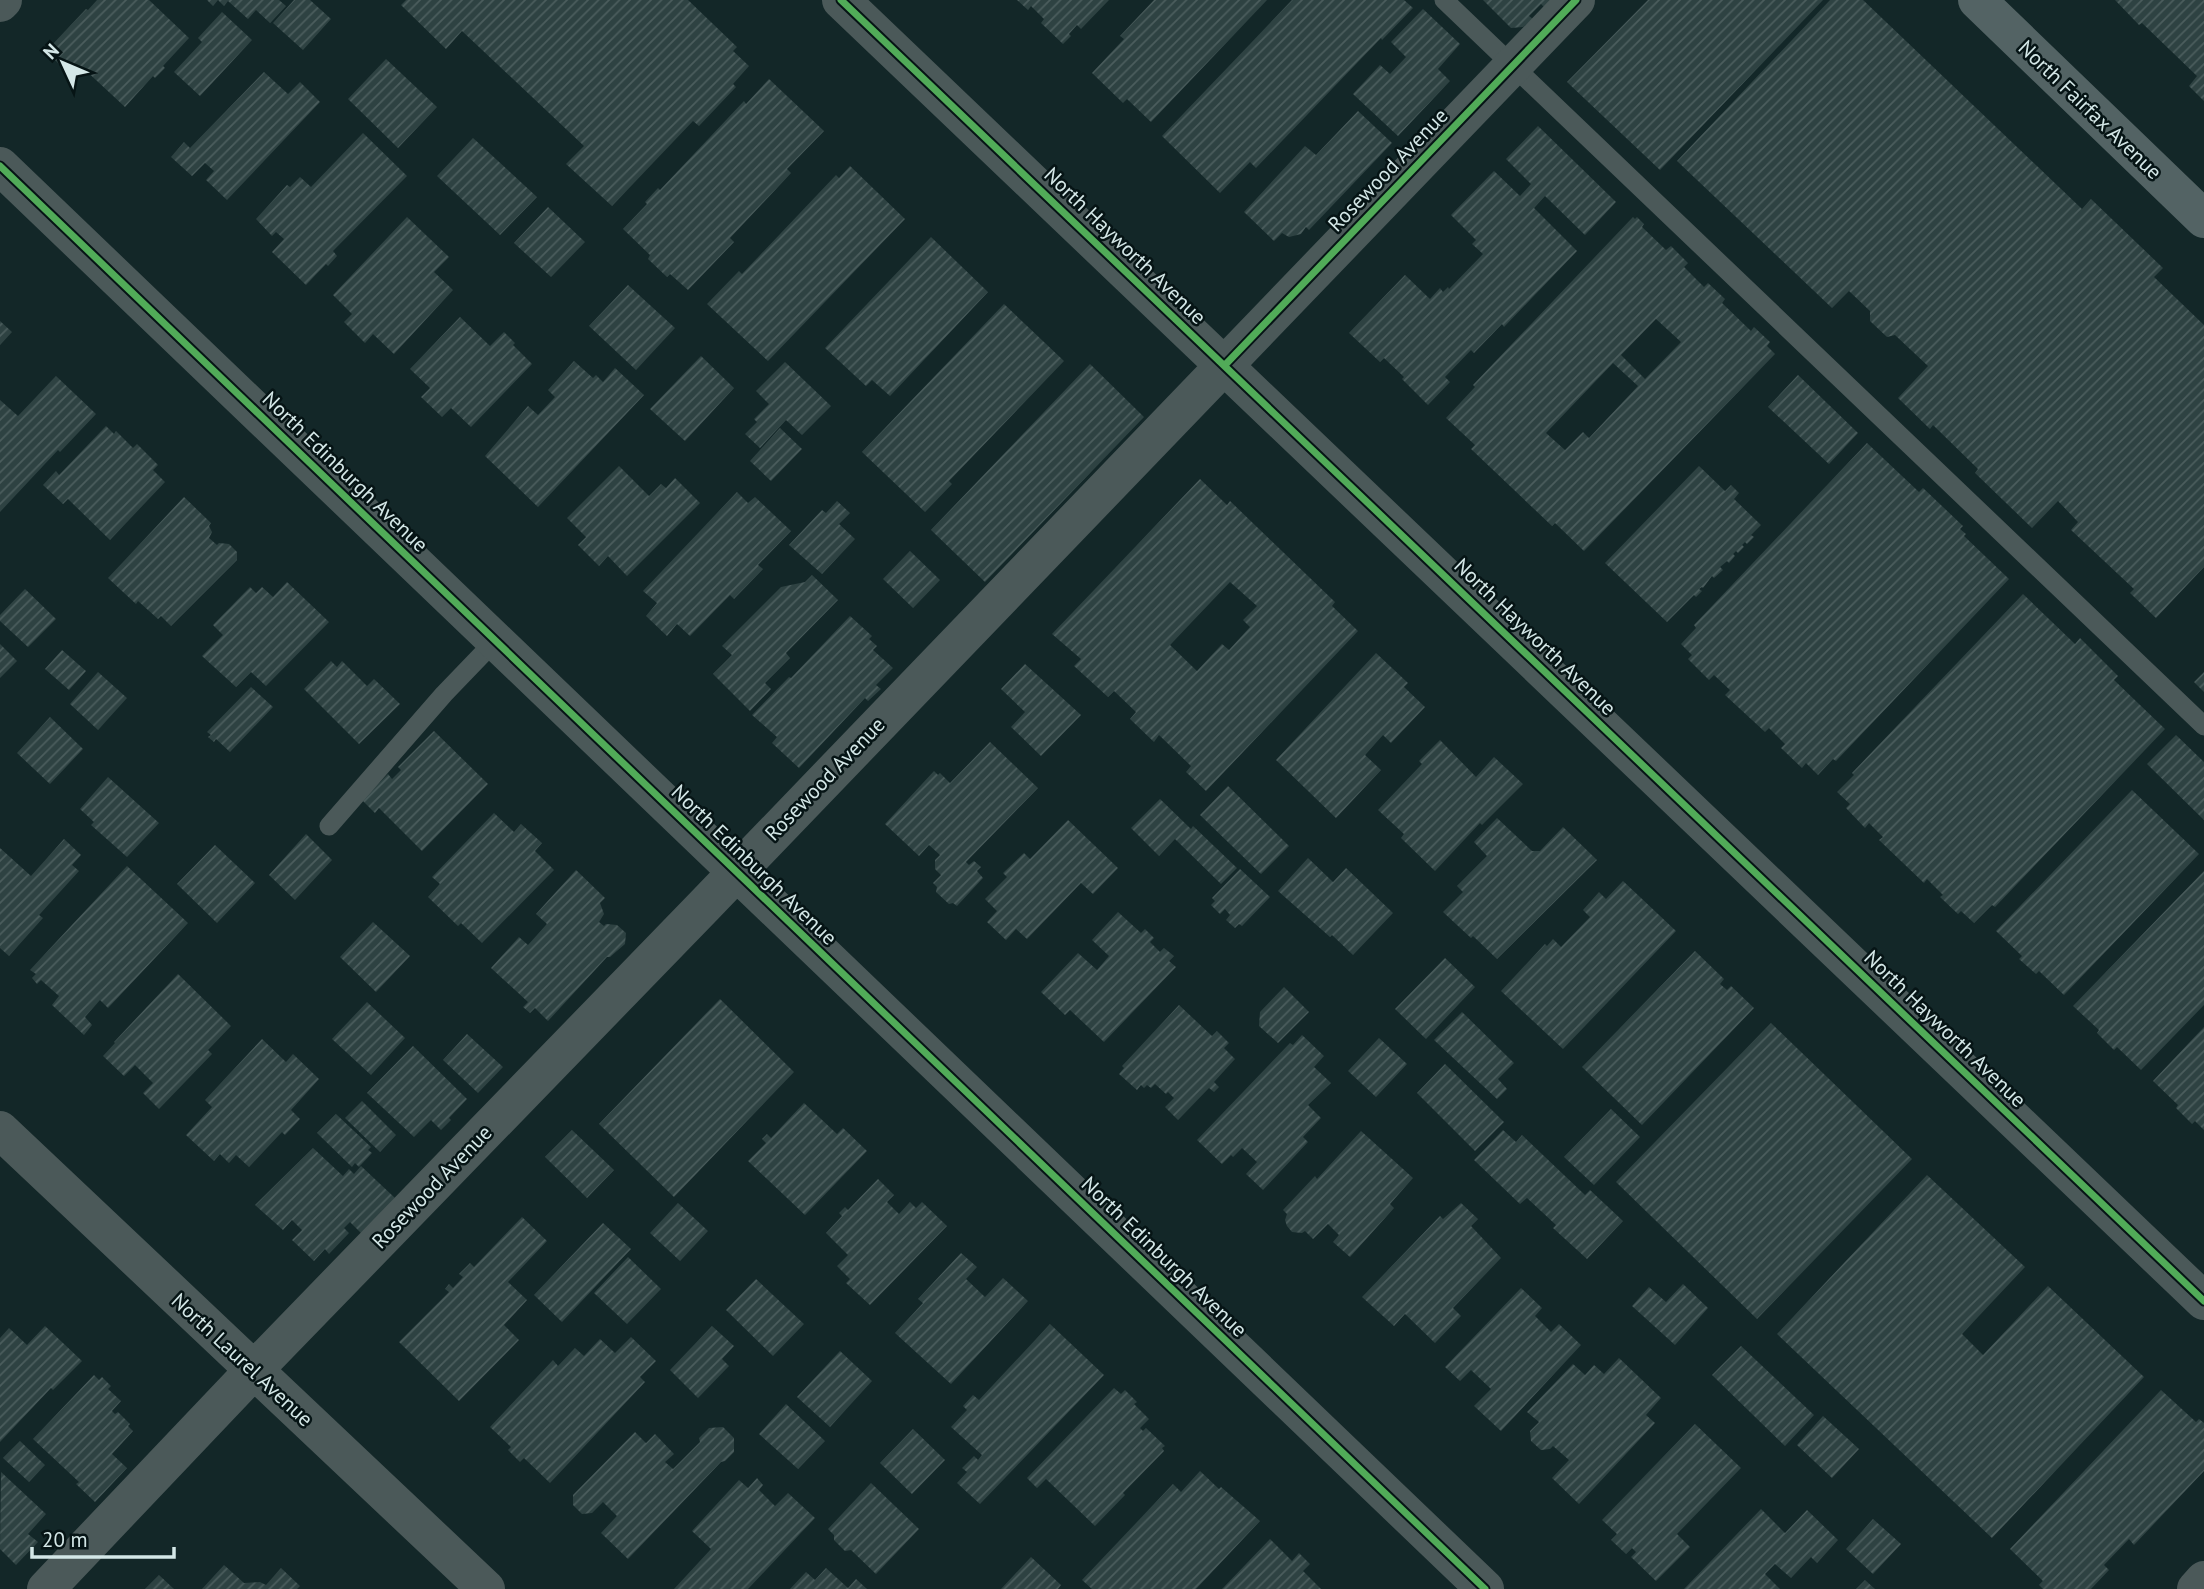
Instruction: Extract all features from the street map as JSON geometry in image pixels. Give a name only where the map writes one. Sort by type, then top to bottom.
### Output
[{"type":"main road","name":"North Fairfax Avenue","points":[[1977,0],[2204,219]]},
{"type":"street","name":"North Hayworth Avenue","points":[[841,0],[2204,1301]]},
{"type":"street","name":"Rosewood Avenue","points":[[46,1589],[1576,0]]},
{"type":"street","name":"North Edinburgh Avenue","points":[[0,166],[1485,1589]]},
{"type":"street","name":"North Laurel Avenue","points":[[0,1130],[486,1589]]},
{"type":"street","points":[[2196,1589],[2204,1580]]},
{"type":"lane","points":[[1444,0],[2204,726]]},
{"type":"lane","points":[[329,826],[444,694],[495,641]]},
{"type":"building","points":[[97,0],[149,0],[189,38],[163,66],[165,68],[155,78],[153,76],[125,107],[82,67],[78,70],[70,62],[64,69],[54,59],[60,53],[52,45]]},
{"type":"building","points":[[207,0],[218,0],[213,6]]},
{"type":"building","points":[[218,0],[279,0],[286,6],[270,23],[256,10],[248,19],[228,1],[224,6]]},
{"type":"building","points":[[294,0],[310,0],[331,19],[303,50],[273,23]]},
{"type":"building","points":[[406,0],[688,0],[737,47],[733,51],[749,66],[733,84],[736,87],[699,126],[693,121],[612,206],[566,164],[584,146],[462,31],[446,49],[401,5]]},
{"type":"building","points":[[1017,0],[1109,0],[1081,29],[1077,25],[1063,44],[1041,23],[1044,19],[1031,6],[1028,10]]},
{"type":"building","points":[[1154,0],[1267,0],[1151,122],[1127,99],[1123,103],[1092,73],[1124,39],[1120,36]]},
{"type":"building","points":[[1292,0],[1404,0],[1413,8],[1256,168],[1250,162],[1220,193],[1162,136]]},
{"type":"building","points":[[1483,0],[1552,0],[1544,7],[1541,4],[1529,16],[1533,19],[1523,27],[1511,28]]},
{"type":"building","points":[[1648,0],[1823,0],[1660,170],[1567,82]]},
{"type":"building","points":[[1830,0],[1863,0],[2082,209],[2091,199],[2163,268],[2154,277],[2204,325],[2204,567],[2156,618],[2130,593],[2134,589],[2071,530],[2078,522],[2058,501],[2032,528],[1975,473],[1978,469],[1933,425],[1930,429],[1898,398],[1928,366],[1895,335],[1887,337],[1870,321],[1870,311],[1849,291],[1832,308],[1677,161]]},
{"type":"building","points":[[2115,0],[2204,0],[2204,101],[2189,86],[2197,76]]},
{"type":"building","points":[[1423,9],[1460,44],[1438,69],[1450,81],[1398,136],[1353,94],[1380,65],[1390,74],[1406,57],[1391,42]]},
{"type":"building","points":[[222,12],[252,40],[200,96],[174,72],[202,42],[198,38]]},
{"type":"building","points":[[386,59],[437,107],[398,148],[348,99]]},
{"type":"building","points":[[264,72],[288,94],[300,82],[320,102],[227,200],[206,180],[214,171],[205,163],[192,176],[171,157],[184,142],[190,148]]},
{"type":"building","points":[[769,79],[824,131],[787,169],[791,173],[730,238],[734,242],[688,290],[670,274],[667,277],[648,259],[650,255],[623,229],[658,188],[660,190],[744,101],[746,104]]},
{"type":"building","points":[[1358,111],[1392,143],[1309,230],[1306,227],[1301,234],[1289,237],[1282,233],[1274,241],[1244,212],[1305,146],[1316,155]]},
{"type":"building","points":[[1538,126],[1616,202],[1585,235],[1545,196],[1534,208],[1577,251],[1504,327],[1502,324],[1474,353],[1471,350],[1445,377],[1450,382],[1428,405],[1384,358],[1380,362],[1349,333],[1405,275],[1430,299],[1440,288],[1443,292],[1448,287],[1449,289],[1483,254],[1472,244],[1476,240],[1451,215],[1494,171],[1520,196],[1531,184],[1506,159]]},
{"type":"building","points":[[363,133],[407,176],[333,251],[337,256],[306,285],[272,252],[284,239],[276,232],[272,236],[256,219],[287,185],[290,187],[300,177],[311,187]]},
{"type":"building","points":[[473,138],[537,197],[500,235],[437,176]]},
{"type":"building","points":[[850,166],[905,219],[768,361],[707,304],[739,271],[742,274],[836,175],[839,178]]},
{"type":"building","points":[[548,207],[585,242],[551,277],[514,243]]},
{"type":"building","points":[[407,217],[449,257],[434,272],[453,290],[394,354],[373,334],[365,343],[344,322],[352,314],[333,295]]},
{"type":"building","points":[[1633,217],[1637,217],[1644,224],[1642,227],[1666,250],[1671,246],[1688,263],[1684,267],[1704,287],[1708,283],[1725,299],[1722,303],[1751,331],[1754,327],[1770,342],[1767,346],[1775,354],[1584,551],[1555,523],[1552,526],[1471,449],[1475,445],[1446,418],[1475,387],[1473,385]],"holes":[[[1656,319],[1681,342],[1645,379],[1621,355]],[[1613,363],[1638,386],[1589,438],[1583,432],[1565,450],[1546,433]]]},
{"type":"building","points":[[931,237],[988,292],[890,396],[872,380],[866,386],[825,348]]},
{"type":"building","points":[[628,285],[675,328],[636,370],[589,326]]},
{"type":"building","points":[[1004,304],[1064,361],[949,481],[952,484],[925,512],[862,452]]},
{"type":"building","points":[[460,317],[490,346],[504,332],[532,364],[471,427],[451,408],[442,417],[421,397],[430,388],[410,369]]},
{"type":"building","points":[[0,321],[12,332],[0,345]]},
{"type":"building","points":[[701,356],[734,388],[685,441],[650,409]]},
{"type":"building","points":[[574,361],[593,378],[596,375],[603,382],[615,368],[644,395],[538,507],[485,456],[528,406],[538,415],[555,397],[548,390]]},
{"type":"building","points":[[785,362],[831,406],[802,435],[786,420],[760,448],[745,434],[757,422],[754,419],[769,404],[756,391]]},
{"type":"building","points":[[1090,364],[1144,417],[985,582],[931,530]]},
{"type":"building","points":[[1798,375],[1858,433],[1829,464],[1768,407]]},
{"type":"building","points":[[56,376],[96,414],[0,512],[0,400],[18,416]]},
{"type":"building","points":[[106,426],[114,434],[116,431],[133,448],[137,444],[158,465],[153,470],[165,482],[110,540],[68,499],[63,504],[43,485],[56,471],[59,475]]},
{"type":"building","points":[[780,428],[802,449],[771,481],[750,461]]},
{"type":"building","points":[[1867,443],[1919,492],[1923,488],[1963,526],[1960,529],[1966,534],[1964,536],[2009,579],[1836,761],[1833,759],[1818,775],[1806,763],[1802,768],[1781,748],[1785,744],[1769,728],[1765,732],[1725,695],[1730,690],[1714,675],[1709,680],[1688,659],[1692,655],[1681,644],[1696,628],[1694,625]]},
{"type":"building","points":[[619,466],[649,496],[661,484],[666,488],[675,478],[700,503],[627,576],[608,556],[599,566],[578,545],[586,537],[567,518]]},
{"type":"building","points":[[1699,466],[1725,491],[1731,485],[1739,493],[1734,499],[1761,525],[1751,535],[1754,537],[1742,545],[1744,547],[1738,553],[1736,551],[1733,554],[1735,556],[1729,563],[1727,561],[1720,567],[1723,570],[1714,578],[1712,576],[1703,588],[1699,589],[1702,591],[1696,597],[1694,595],[1667,622],[1605,563]]},
{"type":"building","points":[[1200,479],[1227,505],[1230,501],[1335,602],[1332,606],[1358,631],[1206,791],[1186,772],[1191,766],[1159,735],[1154,742],[1130,719],[1136,712],[1114,691],[1108,697],[1074,666],[1081,659],[1052,634]],"holes":[[[1230,582],[1257,606],[1243,620],[1250,627],[1229,650],[1222,644],[1197,671],[1170,645]]]},
{"type":"building","points":[[737,492],[748,503],[755,497],[791,531],[758,565],[763,569],[734,599],[730,595],[690,636],[677,624],[667,636],[646,616],[657,603],[643,591]]},
{"type":"building","points":[[184,497],[211,523],[209,526],[212,532],[209,538],[217,545],[229,544],[237,552],[237,560],[171,626],[161,616],[158,619],[138,601],[136,604],[108,578]]},
{"type":"building","points":[[837,501],[850,513],[839,524],[855,539],[822,574],[789,545],[822,510],[826,513]]},
{"type":"building","points":[[910,551],[940,580],[913,608],[883,579]]},
{"type":"building","points":[[812,575],[838,600],[786,653],[790,658],[765,683],[771,689],[750,711],[713,674],[732,655],[722,646],[781,587],[805,582]]},
{"type":"building","points":[[287,582],[329,622],[266,686],[251,672],[236,687],[202,656],[223,635],[213,625],[250,587],[256,593],[262,587],[273,597]]},
{"type":"building","points":[[25,589],[56,619],[28,647],[0,621],[0,615]]},
{"type":"building","points":[[2023,594],[2075,644],[2080,638],[2118,676],[2114,680],[2165,729],[1995,907],[1992,905],[1974,923],[1961,911],[1958,914],[1940,897],[1943,895],[1927,879],[1924,883],[1879,840],[1883,837],[1869,823],[1865,828],[1846,808],[1850,804],[1837,792]]},
{"type":"building","points":[[850,616],[872,636],[869,639],[877,646],[873,650],[893,668],[876,685],[881,689],[868,701],[865,698],[799,768],[772,743],[777,737],[752,715]]},
{"type":"building","points":[[0,644],[17,661],[0,678]]},
{"type":"building","points":[[62,650],[86,671],[69,690],[45,669]]},
{"type":"building","points":[[1376,653],[1408,683],[1404,687],[1425,707],[1391,743],[1383,735],[1365,755],[1381,770],[1336,818],[1276,760]]},
{"type":"building","points":[[331,661],[337,667],[342,661],[367,686],[374,679],[400,704],[359,744],[304,689]]},
{"type":"building","points":[[1025,664],[1081,715],[1041,756],[1011,727],[1025,712],[1001,689]]},
{"type":"building","points":[[98,672],[127,698],[98,730],[70,704]]},
{"type":"building","points":[[2204,672],[2204,692],[2194,682]]},
{"type":"building","points":[[251,687],[273,707],[230,752],[216,739],[214,742],[208,737],[211,735],[207,732]]},
{"type":"building","points":[[50,717],[83,749],[50,784],[17,753]]},
{"type":"building","points":[[434,731],[488,784],[422,851],[379,808],[375,813],[362,800],[388,774],[392,779],[401,770],[398,767]]},
{"type":"building","points":[[2176,735],[2204,762],[2204,820],[2147,764]]},
{"type":"building","points":[[1440,740],[1476,777],[1494,757],[1523,784],[1482,825],[1480,823],[1435,871],[1401,838],[1404,834],[1378,810],[1422,764],[1419,761]]},
{"type":"building","points":[[990,742],[1038,788],[966,862],[969,865],[974,861],[981,867],[977,871],[983,878],[957,906],[949,904],[936,892],[937,887],[933,883],[941,875],[935,869],[935,860],[940,855],[929,845],[919,856],[885,824],[934,771],[950,783]]},
{"type":"building","points":[[108,777],[159,823],[127,857],[91,825],[94,822],[80,809]]},
{"type":"building","points":[[1228,786],[1289,846],[1261,874],[1200,815]]},
{"type":"building","points":[[2132,790],[2199,854],[2064,995],[2039,971],[2036,974],[2019,959],[2022,956],[1996,931]]},
{"type":"building","points":[[1160,799],[1237,868],[1221,884],[1175,839],[1159,856],[1131,828]]},
{"type":"building","points":[[494,813],[514,832],[521,824],[542,843],[535,851],[554,870],[482,943],[461,923],[458,926],[428,897],[440,884],[432,877]]},
{"type":"building","points":[[1497,818],[1532,851],[1540,851],[1563,827],[1597,860],[1497,959],[1443,912],[1463,892],[1457,886],[1487,856],[1474,842]]},
{"type":"building","points":[[1068,820],[1118,868],[1093,894],[1081,883],[1027,939],[1016,929],[1006,940],[987,922],[997,911],[985,899],[1007,877],[1003,873],[1024,853],[1030,859]]},
{"type":"building","points":[[306,834],[332,860],[295,900],[269,875]]},
{"type":"building","points":[[64,839],[81,855],[72,865],[79,871],[39,915],[43,918],[9,956],[0,948],[0,848],[31,876]]},
{"type":"building","points":[[215,845],[255,883],[217,923],[177,884]]},
{"type":"building","points":[[1308,858],[1333,882],[1346,868],[1393,913],[1353,955],[1278,891]]},
{"type":"building","points":[[127,866],[188,923],[108,1008],[100,1000],[85,1017],[92,1025],[84,1035],[52,1005],[59,996],[41,980],[37,984],[32,978],[36,974],[30,970]]},
{"type":"building","points":[[1240,869],[1270,897],[1242,926],[1239,924],[1235,928],[1226,920],[1230,915],[1225,909],[1220,914],[1211,905],[1215,901],[1212,898]]},
{"type":"building","points":[[576,870],[605,898],[600,903],[604,914],[599,922],[604,926],[617,925],[626,933],[625,944],[607,957],[548,1021],[535,1008],[530,1013],[523,1007],[528,1002],[491,968],[519,937],[528,945],[547,924],[536,914]]},
{"type":"building","points":[[2204,871],[2204,1005],[2141,1070],[2117,1047],[2114,1050],[2097,1033],[2099,1030],[2073,1006]]},
{"type":"building","points":[[1623,881],[1676,931],[1563,1049],[1501,991],[1545,944],[1547,946],[1553,939],[1561,947],[1590,917],[1583,910],[1599,892],[1606,899]]},
{"type":"building","points":[[1118,912],[1141,933],[1145,929],[1154,938],[1150,942],[1160,952],[1164,948],[1174,956],[1169,961],[1176,967],[1104,1042],[1070,1010],[1065,1015],[1041,992],[1078,953],[1097,970],[1109,956],[1092,940]]},
{"type":"building","points":[[373,922],[410,956],[376,992],[340,957]]},
{"type":"building","points":[[1695,951],[1724,979],[1720,984],[1727,990],[1731,986],[1754,1008],[1642,1125],[1582,1067]]},
{"type":"building","points":[[1445,958],[1475,987],[1426,1039],[1395,1009]]},
{"type":"building","points":[[178,974],[231,1026],[208,1050],[212,1054],[159,1109],[143,1093],[153,1083],[135,1065],[124,1076],[103,1056]]},
{"type":"building","points":[[1284,987],[1309,1012],[1278,1043],[1259,1026],[1260,1012]]},
{"type":"building","points":[[720,999],[794,1072],[674,1197],[599,1124]]},
{"type":"building","points":[[367,1002],[405,1038],[371,1075],[332,1039]]},
{"type":"building","points":[[1179,1005],[1212,1036],[1217,1031],[1229,1043],[1224,1048],[1235,1059],[1214,1082],[1219,1087],[1214,1092],[1209,1088],[1178,1120],[1165,1107],[1174,1098],[1168,1092],[1166,1094],[1155,1084],[1151,1088],[1141,1085],[1137,1090],[1119,1074],[1124,1068],[1122,1066]]},
{"type":"building","points":[[1462,1012],[1514,1063],[1498,1079],[1507,1089],[1497,1099],[1434,1040]]},
{"type":"building","points":[[1771,1023],[1912,1159],[1757,1319],[1616,1182]]},
{"type":"building","points":[[2204,1027],[2204,1130],[2195,1121],[2192,1124],[2176,1108],[2178,1105],[2153,1081]]},
{"type":"building","points":[[467,1034],[503,1067],[478,1093],[443,1060]]},
{"type":"building","points":[[1302,1035],[1324,1056],[1314,1067],[1331,1083],[1308,1105],[1321,1118],[1303,1137],[1308,1142],[1263,1190],[1246,1174],[1257,1162],[1242,1148],[1222,1164],[1197,1140],[1290,1043],[1293,1045]]},
{"type":"building","points":[[1379,1038],[1407,1064],[1376,1097],[1348,1071]]},
{"type":"building","points":[[262,1039],[286,1062],[293,1054],[319,1079],[291,1110],[300,1119],[285,1135],[282,1132],[249,1167],[236,1155],[229,1163],[220,1154],[214,1161],[186,1135],[212,1107],[205,1100]]},
{"type":"building","points":[[413,1046],[467,1099],[441,1130],[431,1120],[414,1137],[367,1093]]},
{"type":"building","points":[[1445,1064],[1504,1122],[1475,1151],[1417,1093]]},
{"type":"building","points":[[362,1101],[396,1135],[380,1152],[345,1118]]},
{"type":"building","points":[[804,1103],[837,1134],[843,1128],[867,1151],[805,1215],[748,1161],[766,1143],[762,1139],[767,1134],[771,1138]]},
{"type":"building","points":[[1611,1109],[1640,1137],[1594,1185],[1564,1157]]},
{"type":"building","points":[[336,1114],[371,1147],[368,1150],[372,1153],[359,1167],[355,1163],[352,1167],[317,1133]]},
{"type":"building","points":[[572,1130],[614,1170],[587,1198],[545,1157]]},
{"type":"building","points":[[1503,1130],[1516,1142],[1522,1135],[1585,1195],[1590,1190],[1623,1221],[1587,1259],[1553,1228],[1556,1225],[1527,1198],[1520,1204],[1474,1160]]},
{"type":"building","points":[[1361,1131],[1413,1178],[1390,1204],[1394,1208],[1350,1257],[1333,1242],[1339,1235],[1328,1224],[1313,1239],[1305,1231],[1292,1232],[1287,1226],[1287,1214],[1283,1210],[1315,1176],[1317,1179]]},
{"type":"building","points":[[313,1148],[343,1176],[349,1169],[354,1174],[361,1166],[395,1198],[362,1234],[350,1222],[344,1228],[349,1233],[329,1254],[325,1249],[314,1261],[292,1240],[302,1230],[292,1220],[283,1230],[255,1205]]},
{"type":"building","points":[[1927,1175],[2025,1267],[1962,1334],[1983,1355],[2048,1286],[2144,1377],[1992,1538],[1777,1334]]},
{"type":"building","points":[[878,1179],[894,1195],[887,1202],[899,1214],[910,1202],[916,1208],[922,1202],[947,1226],[870,1305],[846,1283],[850,1279],[837,1266],[848,1255],[826,1233],[842,1216],[839,1213],[845,1207],[848,1210]]},
{"type":"building","points":[[678,1203],[708,1231],[680,1261],[650,1233]]},
{"type":"building","points":[[1461,1203],[1478,1219],[1471,1226],[1501,1258],[1453,1308],[1461,1316],[1435,1343],[1405,1314],[1394,1326],[1362,1297],[1440,1216],[1443,1219]]},
{"type":"building","points":[[522,1217],[547,1241],[508,1282],[527,1300],[504,1325],[519,1340],[459,1401],[399,1342],[449,1292],[445,1289],[449,1284],[453,1288],[463,1277],[459,1274],[470,1263],[474,1267]]},
{"type":"building","points":[[603,1223],[631,1249],[562,1322],[534,1295]]},
{"type":"building","points":[[961,1253],[977,1267],[966,1279],[985,1297],[1003,1278],[1028,1301],[951,1384],[895,1333],[923,1303],[918,1299]]},
{"type":"building","points":[[628,1257],[661,1289],[627,1324],[594,1293]]},
{"type":"building","points":[[756,1279],[804,1324],[773,1356],[726,1310]]},
{"type":"building","points":[[1683,1284],[1708,1308],[1675,1345],[1632,1306],[1649,1287],[1666,1302]]},
{"type":"building","points":[[1521,1288],[1542,1308],[1535,1316],[1551,1332],[1559,1324],[1581,1345],[1501,1431],[1474,1406],[1491,1389],[1471,1370],[1460,1381],[1445,1367]]},
{"type":"building","points":[[1050,1324],[1104,1375],[980,1504],[957,1483],[967,1472],[962,1468],[974,1456],[978,1460],[982,1455],[951,1427],[967,1410],[963,1406],[973,1395],[979,1400]]},
{"type":"building","points":[[45,1326],[82,1361],[53,1390],[51,1388],[0,1442],[0,1338],[9,1328],[27,1345]]},
{"type":"building","points":[[712,1326],[734,1346],[722,1359],[729,1366],[698,1398],[670,1370]]},
{"type":"building","points":[[631,1337],[656,1361],[640,1377],[645,1382],[550,1483],[524,1458],[520,1462],[508,1450],[511,1447],[490,1427],[553,1360],[558,1366],[575,1348],[584,1356],[600,1339],[615,1353]]},
{"type":"building","points":[[1741,1346],[1814,1415],[1785,1446],[1712,1375]]},
{"type":"building","points":[[840,1351],[872,1381],[830,1427],[797,1397]]},
{"type":"building","points":[[1619,1358],[1661,1398],[1646,1415],[1655,1423],[1579,1504],[1552,1478],[1569,1460],[1553,1446],[1541,1450],[1531,1441],[1530,1431],[1539,1422],[1527,1412],[1573,1364],[1585,1375],[1594,1365],[1604,1374]]},
{"type":"building","points":[[94,1375],[99,1380],[102,1377],[111,1386],[108,1389],[121,1401],[112,1411],[115,1414],[118,1412],[133,1431],[112,1454],[127,1468],[95,1502],[76,1484],[79,1482],[33,1439]]},
{"type":"building","points":[[1114,1388],[1121,1394],[1125,1390],[1137,1402],[1134,1404],[1149,1419],[1140,1428],[1143,1431],[1146,1428],[1165,1446],[1162,1448],[1164,1451],[1095,1526],[1046,1479],[1037,1488],[1027,1478]]},
{"type":"building","points":[[2161,1390],[2196,1422],[2199,1419],[2204,1423],[2204,1471],[2134,1545],[2129,1539],[2104,1565],[2109,1570],[2091,1589],[2043,1589],[2039,1585],[2043,1581],[2010,1549]]},
{"type":"building","points":[[786,1404],[825,1441],[798,1469],[759,1434]]},
{"type":"building","points":[[1823,1416],[1859,1449],[1832,1478],[1797,1445]]},
{"type":"building","points":[[1695,1424],[1741,1468],[1677,1534],[1690,1547],[1656,1581],[1631,1557],[1636,1552],[1632,1548],[1626,1554],[1611,1540],[1617,1534],[1602,1520]]},
{"type":"building","points":[[723,1427],[734,1438],[734,1452],[721,1462],[628,1559],[601,1533],[617,1516],[603,1502],[592,1513],[582,1514],[573,1505],[573,1495],[635,1432],[646,1443],[655,1434],[674,1454],[665,1462],[673,1469],[700,1442],[699,1438],[709,1428]]},
{"type":"building","points":[[913,1429],[945,1460],[912,1494],[880,1463]]},
{"type":"building","points":[[20,1441],[45,1465],[29,1482],[3,1458]]},
{"type":"building","points":[[1200,1471],[1260,1521],[1196,1589],[1092,1589],[1082,1580],[1173,1484],[1181,1492]]},
{"type":"building","points":[[1,1472],[46,1514],[28,1534],[38,1542],[16,1565],[0,1549]]},
{"type":"building","points":[[757,1478],[763,1485],[759,1490],[775,1506],[788,1493],[815,1518],[748,1589],[674,1589],[711,1549],[692,1531],[739,1480],[748,1488]]},
{"type":"building","points":[[871,1483],[919,1529],[876,1574],[851,1550],[845,1551],[828,1529]]},
{"type":"building","points":[[1761,1509],[1785,1533],[1807,1510],[1838,1540],[1817,1563],[1811,1557],[1791,1578],[1775,1564],[1765,1574],[1780,1589],[1684,1589]]},
{"type":"building","points":[[1873,1519],[1901,1544],[1873,1574],[1846,1549]]},
{"type":"building","points":[[1270,1539],[1292,1561],[1299,1553],[1310,1564],[1303,1571],[1321,1589],[1222,1589]]},
{"type":"building","points":[[1031,1557],[1061,1585],[1058,1589],[1001,1589]]},
{"type":"building","points":[[224,1565],[244,1583],[260,1582],[266,1585],[281,1568],[300,1586],[297,1589],[202,1589]]},
{"type":"building","points":[[826,1568],[848,1588],[856,1579],[867,1589],[790,1589],[806,1572],[815,1580]]},
{"type":"building","points":[[159,1575],[174,1589],[145,1589]]},
{"type":"building","points":[[1865,1580],[1875,1589],[1856,1589]]},
{"type":"cycle path","points":[[841,0],[2204,1301]]},
{"type":"cycle path","points":[[1225,365],[1576,0]]},
{"type":"cycle path","points":[[0,166],[1485,1589]]}]
